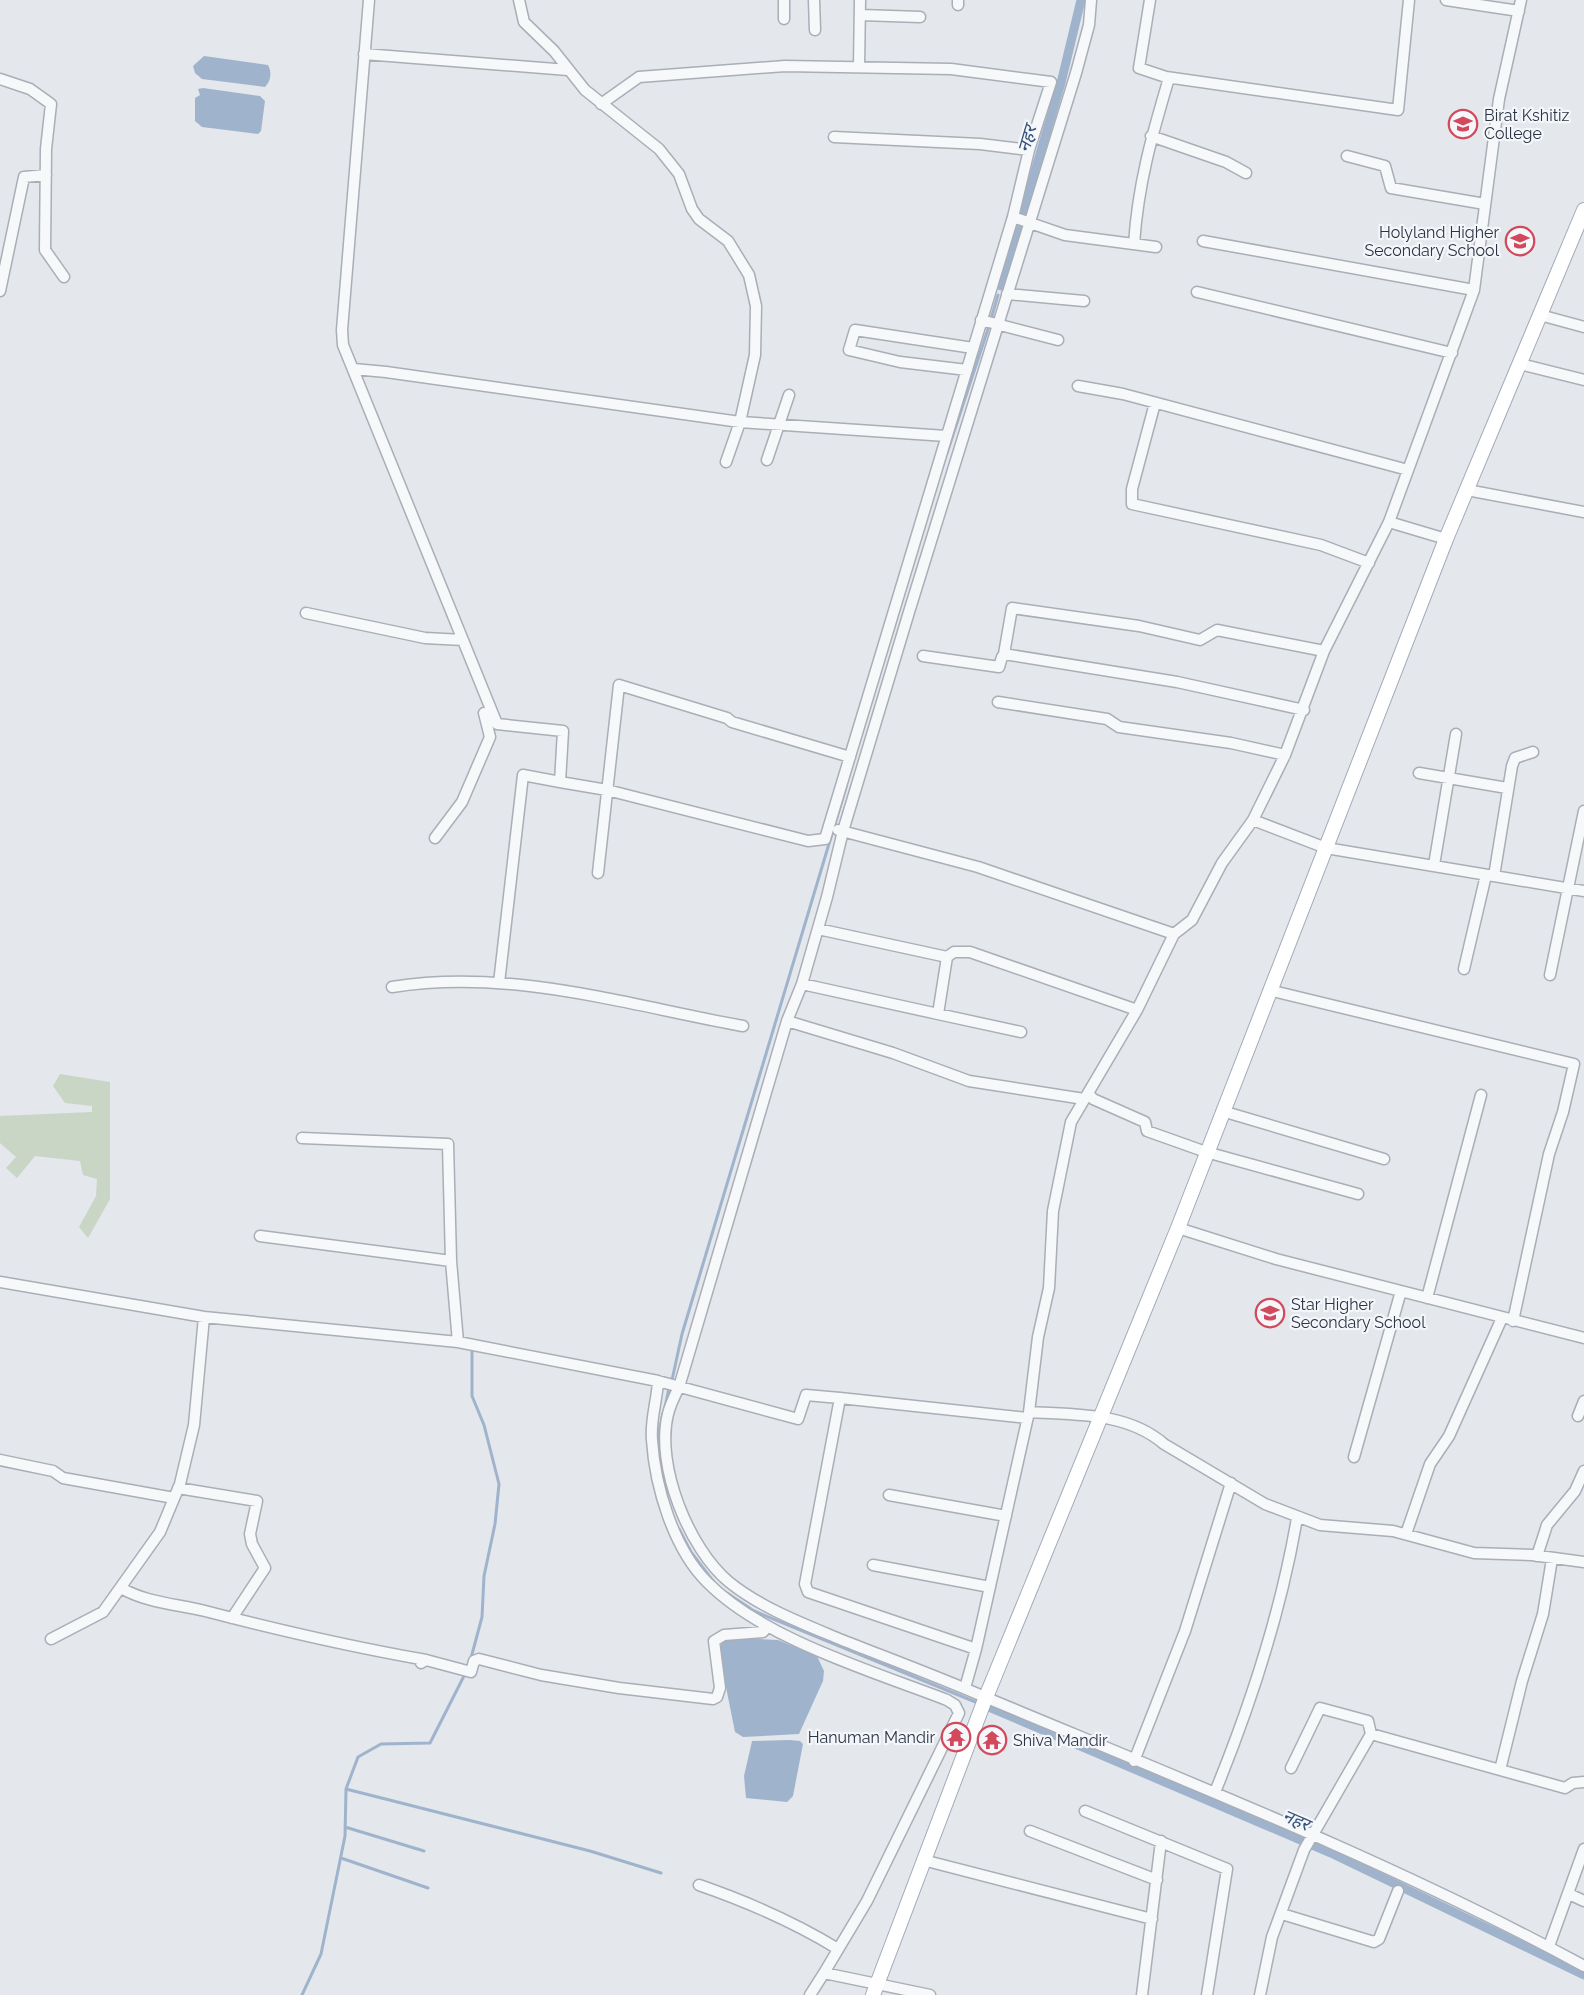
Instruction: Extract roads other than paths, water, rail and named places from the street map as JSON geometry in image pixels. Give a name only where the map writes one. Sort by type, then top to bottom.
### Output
[{"type":"main road","points":[[875,1989],[986,1697],[1178,1228],[1446,539],[1584,210]]},
{"type":"street","points":[[369,0],[342,330],[344,345],[497,724],[564,731],[560,782]]},
{"type":"street","points":[[519,0],[524,22],[554,51],[585,90],[659,149],[679,174],[692,209],[699,219],[728,241],[749,275],[756,306],[755,355],[740,422],[726,462]]},
{"type":"street","points":[[784,0],[784,19]]},
{"type":"street","points":[[814,0],[815,30]]},
{"type":"street","points":[[859,67],[860,0]]},
{"type":"street","points":[[499,983],[523,775],[607,790],[808,841],[825,839],[837,829],[1076,73],[1089,25],[1091,0]]},
{"type":"street","points":[[1150,0],[1138,68],[1169,78],[1398,110],[1409,0]]},
{"type":"street","points":[[964,1688],[976,1649],[1028,1415],[1038,1337],[1049,1288],[1053,1211],[1071,1122],[1137,1010],[1174,934],[1192,920],[1222,863],[1253,820],[1285,755],[1304,710],[1324,651],[1389,522],[1474,290],[1499,99],[1520,5],[1446,0]]},
{"type":"street","points":[[861,15],[920,17]]},
{"type":"street","points":[[364,54],[568,70]]},
{"type":"street","points":[[601,104],[639,77],[784,66],[958,70],[1051,81],[1029,150],[1013,217],[850,757],[818,929],[802,984],[787,1021],[679,1387],[668,1414],[666,1440],[673,1489],[684,1520],[728,1581],[772,1608],[806,1625],[986,1697],[1312,1834],[1489,1915],[1584,1966]]},
{"type":"street","points":[[0,78],[30,89],[51,104],[46,175],[45,250],[64,277]]},
{"type":"street","points":[[1134,244],[1137,200],[1169,78]]},
{"type":"street","points":[[1152,136],[1226,162],[1246,173]]},
{"type":"street","points":[[834,137],[980,144],[1029,150]]},
{"type":"street","points":[[1347,156],[1385,166],[1391,189],[1485,204]]},
{"type":"street","points":[[0,291],[24,177],[46,175]]},
{"type":"street","points":[[1013,217],[1065,235],[1156,247]]},
{"type":"street","points":[[1203,241],[1474,290]]},
{"type":"street","points":[[1197,292],[1452,353]]},
{"type":"street","points":[[1007,294],[1084,301]]},
{"type":"street","points":[[1540,315],[1584,327]]},
{"type":"street","points":[[981,320],[1058,340]]},
{"type":"street","points":[[967,370],[900,362],[849,350],[855,330],[973,348]]},
{"type":"street","points":[[1520,364],[1584,380]]},
{"type":"street","points":[[354,369],[740,422],[946,436]]},
{"type":"street","points":[[1078,386],[1155,403],[1408,470]]},
{"type":"street","points":[[767,460],[789,395]]},
{"type":"street","points":[[1155,403],[1132,489],[1132,504],[1321,545],[1369,563]]},
{"type":"street","points":[[1467,490],[1584,512]]},
{"type":"street","points":[[1389,522],[1446,539]]},
{"type":"street","points":[[1304,710],[1177,682],[1004,654],[1012,608],[1139,626],[1200,640],[1217,630],[1324,651]]},
{"type":"street","points":[[306,613],[425,638],[463,640]]},
{"type":"street","points":[[923,656],[999,667],[1002,657]]},
{"type":"street","points":[[598,873],[619,685],[850,757]]},
{"type":"street","points":[[998,702],[1107,719],[1119,727],[1231,743],[1285,755]]},
{"type":"street","points":[[435,838],[462,802],[490,737],[484,713]]},
{"type":"street","points":[[1434,865],[1456,734]]},
{"type":"street","points":[[1464,969],[1490,876],[1515,758],[1533,752]]},
{"type":"street","points":[[1419,773],[1507,788]]},
{"type":"street","points":[[1550,975],[1584,812]]},
{"type":"street","points":[[1253,820],[1326,848],[1584,891]]},
{"type":"street","points":[[837,829],[978,867],[1174,934]]},
{"type":"street","points":[[818,929],[947,957]]},
{"type":"street","points":[[938,1014],[947,957],[954,952],[970,952],[1137,1010]]},
{"type":"street","points":[[392,987],[429,981],[499,983],[567,989],[743,1026]]},
{"type":"street","points":[[802,984],[1021,1032]]},
{"type":"street","points":[[1269,990],[1574,1064],[1507,1319],[1449,1436],[1430,1464],[1406,1534]]},
{"type":"street","points":[[787,1021],[893,1053],[969,1081],[1087,1096],[1145,1122],[1147,1131],[1206,1152],[1358,1194]]},
{"type":"street","points":[[1427,1298],[1481,1095]]},
{"type":"street","points":[[1222,1111],[1384,1160]]},
{"type":"street","points":[[302,1138],[448,1144],[452,1261],[458,1342]]},
{"type":"street","points":[[1178,1228],[1276,1259],[1584,1338]]},
{"type":"street","points":[[260,1236],[452,1261]]},
{"type":"street","points":[[0,1282],[204,1317],[458,1342],[658,1381],[798,1419],[806,1395],[1028,1415],[1102,1416],[1151,1433],[1164,1444],[1231,1483],[1297,1518],[1320,1525],[1350,1526],[1406,1534],[1474,1553],[1537,1556],[1584,1562]]},
{"type":"street","points":[[1354,1457],[1401,1291]]},
{"type":"street","points":[[51,1639],[103,1612],[160,1532],[176,1493],[194,1425],[204,1317]]},
{"type":"street","points":[[658,1381],[651,1437],[661,1498],[696,1569],[707,1582],[739,1609],[767,1627],[947,1700],[955,1705],[959,1713],[867,1901],[810,1995]]},
{"type":"street","points":[[840,1398],[815,1523],[805,1584],[808,1592],[976,1649]]},
{"type":"street","points":[[1578,1416],[1584,1401]]},
{"type":"street","points":[[0,1460],[53,1471],[63,1478],[257,1501],[250,1534],[252,1544],[265,1568],[232,1618]]},
{"type":"street","points":[[1537,1556],[1547,1525],[1575,1491],[1584,1471]]},
{"type":"street","points":[[1134,1761],[1185,1631],[1231,1483]]},
{"type":"street","points":[[889,1495],[1006,1516]]},
{"type":"street","points":[[1215,1792],[1239,1731],[1283,1592],[1297,1518]]},
{"type":"street","points":[[1500,1770],[1522,1681],[1544,1614],[1552,1559]]},
{"type":"street","points":[[873,1565],[990,1587]]},
{"type":"street","points":[[121,1588],[157,1602],[232,1618],[281,1632],[471,1672],[474,1660],[479,1659],[541,1675],[619,1688],[713,1699],[717,1697],[720,1688],[714,1641],[724,1635],[763,1632],[767,1627]]},
{"type":"street","points":[[1260,1995],[1272,1938],[1304,1850],[1371,1734],[1368,1721],[1320,1708],[1291,1768]]},
{"type":"street","points":[[1371,1734],[1565,1788],[1584,1782]]},
{"type":"street","points":[[1085,1810],[1227,1869],[1207,1995]]},
{"type":"street","points":[[1030,1831],[1157,1880]]},
{"type":"street","points":[[1142,1995],[1161,1841]]},
{"type":"street","points":[[1549,1946],[1584,1849]]},
{"type":"street","points":[[923,1860],[1152,1919]]},
{"type":"street","points":[[699,1885],[755,1906],[806,1929],[838,1949]]},
{"type":"street","points":[[1282,1914],[1374,1942],[1379,1939],[1398,1891]]},
{"type":"street","points":[[1569,1894],[1584,1901]]},
{"type":"street","points":[[824,1973],[875,1989],[930,1995]]},
{"type":"water","points":[[204,56],[268,65],[270,79],[265,87],[202,79],[195,73],[193,66]]},
{"type":"water","points":[[198,89],[260,96],[265,101],[261,131],[258,134],[202,127],[195,121],[195,98],[200,95]]},
{"type":"water","points":[[741,1638],[778,1640],[817,1656],[824,1671],[823,1681],[799,1734],[743,1737],[735,1732],[719,1652],[722,1641]]},
{"type":"water","points":[[752,1741],[800,1741],[803,1744],[793,1796],[787,1802],[746,1798],[744,1776]]},
{"type":"waterway","name":"नहर","points":[[1001,286],[1061,83],[1081,0]]},
{"type":"waterway","points":[[991,319],[998,295]]},
{"type":"waterway","points":[[947,453],[989,326]]},
{"type":"waterway","points":[[670,1379],[672,1380],[682,1334],[846,787]]},
{"type":"waterway","points":[[471,1658],[482,1617],[484,1576],[495,1524],[499,1484],[484,1425],[472,1396],[472,1349]]},
{"type":"waterway","points":[[665,1407],[669,1388]]},
{"type":"waterway","points":[[661,1469],[658,1436],[663,1413]]},
{"type":"waterway","points":[[679,1529],[691,1552],[713,1581]]},
{"type":"waterway","points":[[727,1593],[754,1611],[978,1703]]},
{"type":"waterway","points":[[302,1995],[321,1954],[345,1836],[346,1789],[358,1757],[381,1744],[430,1743],[465,1674]]},
{"type":"waterway","name":"नहर","points":[[989,1707],[1331,1853],[1584,1975]]},
{"type":"waterway","points":[[346,1789],[590,1851],[661,1873]]},
{"type":"waterway","points":[[345,1827],[424,1851]]},
{"type":"waterway","points":[[341,1858],[428,1888]]},
{"type":"place","name":"Birat Kshitiz College","points":[[1463,124]]},
{"type":"place","name":"Holyland Higher Secondary School","points":[[1520,241]]},
{"type":"place","name":"Star Higher Secondary School","points":[[1270,1313]]},
{"type":"place","name":"Hanuman Mandir","points":[[956,1737]]},
{"type":"place","name":"Shiva Mandir","points":[[992,1740]]}]
